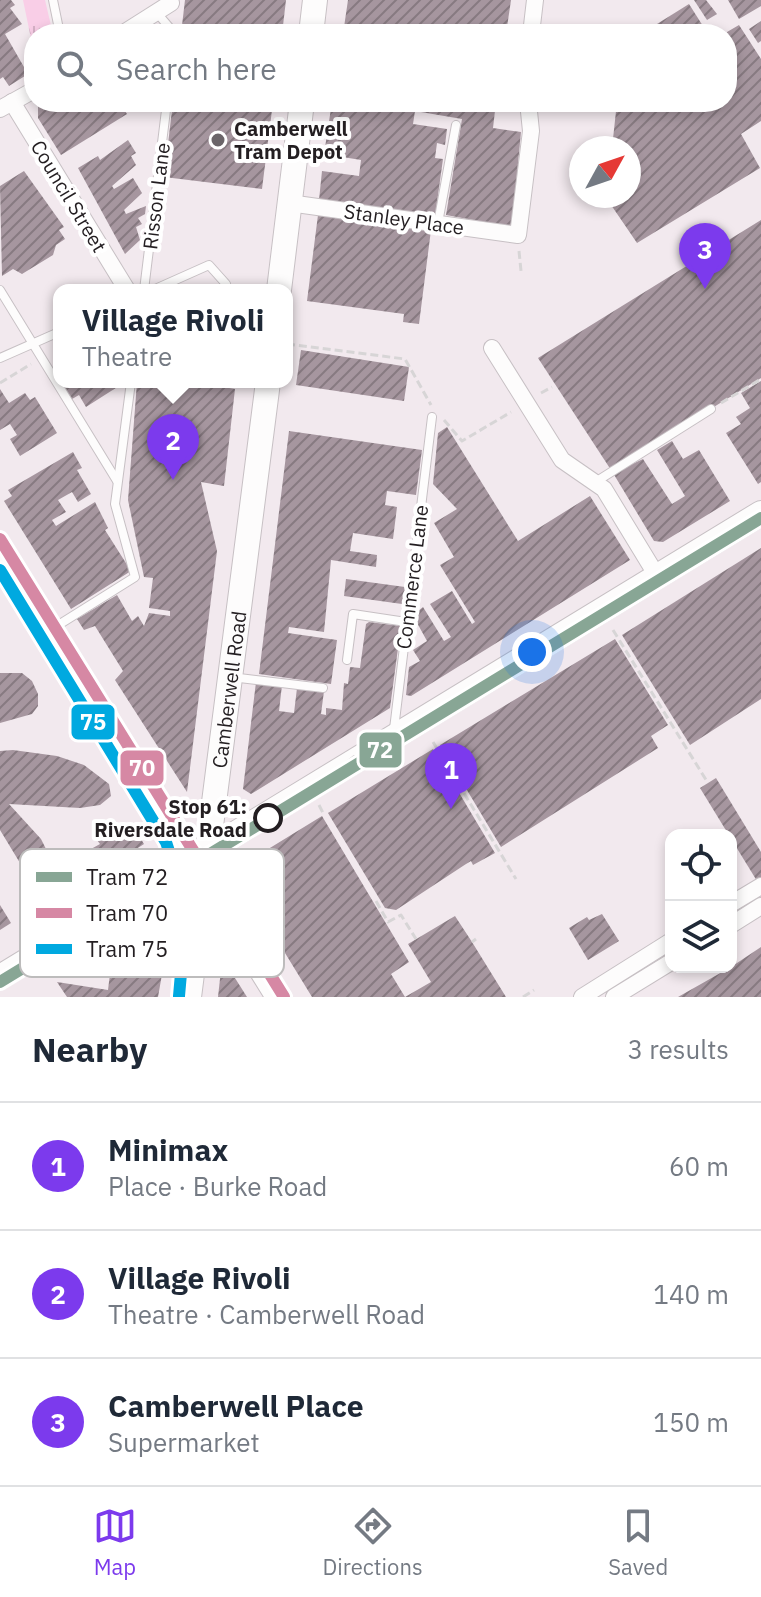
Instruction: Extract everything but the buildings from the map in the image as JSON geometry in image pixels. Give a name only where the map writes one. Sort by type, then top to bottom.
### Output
[{"type":"main road","points":[[312,24],[315,0]]},
{"type":"main road","points":[[280,284],[301,112]]},
{"type":"main road","name":"Camberwell Road","points":[[204,849],[267,388]]},
{"type":"main road","points":[[225,849],[393,737],[761,513]]},
{"type":"main road","points":[[0,548],[192,849]]},
{"type":"main road","points":[[0,977],[20,966]]},
{"type":"main road","name":"Camberwell Road","points":[[189,997],[191,977]]},
{"type":"main road","points":[[267,977],[278,997]]},
{"type":"street","points":[[532,24],[535,0]]},
{"type":"street","points":[[137,24],[166,5]]},
{"type":"street","points":[[6,105],[24,95]]},
{"type":"street","name":"Council Street","points":[[6,105],[123,284]]},
{"type":"street","name":"Stanley Place","points":[[289,203],[518,235],[531,131],[529,112]]},
{"type":"street","points":[[492,348],[562,460],[576,473],[597,481],[657,576]]},
{"type":"street","points":[[737,900],[761,886]]},
{"type":"street","points":[[737,921],[755,910]]},
{"type":"street","points":[[582,997],[665,945]]},
{"type":"street","points":[[614,997],[665,966]]},
{"type":"street","points":[[624,970],[633,985]]},
{"type":"lane","points":[[53,0],[58,24]]},
{"type":"lane","name":"Risson Lane","points":[[145,284],[166,112]]},
{"type":"lane","points":[[438,224],[456,125]]},
{"type":"lane","points":[[166,284],[209,265],[226,284]]},
{"type":"lane","points":[[0,290],[53,377]]},
{"type":"lane","points":[[0,358],[53,335]]},
{"type":"lane","points":[[60,388],[117,481]]},
{"type":"lane","points":[[51,630],[135,577],[115,504],[130,388]]},
{"type":"lane","points":[[597,481],[711,409]]},
{"type":"lane","name":"Commerce Lane","points":[[393,737],[432,417]]},
{"type":"lane","points":[[347,660],[353,614],[406,622]]},
{"type":"lane","points":[[230,677],[323,688]]},
{"type":"path","points":[[293,345],[405,359],[430,404],[462,441],[552,387]]},
{"type":"path","points":[[0,383],[41,358]]},
{"type":"path","points":[[711,409],[761,379]]},
{"type":"path","points":[[601,610],[708,783]]},
{"type":"path","points":[[433,742],[516,879]]},
{"type":"path","points":[[376,901],[388,922],[401,915],[416,939]]},
{"type":"path","points":[[472,942],[476,939]]},
{"type":"path","points":[[523,997],[534,990]]},
{"type":"green space","points":[[23,0],[45,0],[51,24],[28,24]]},
{"type":"tram line","name":"72","points":[[218,849],[761,518]]},
{"type":"tram line","name":"70","points":[[0,539],[192,849]]},
{"type":"tram line","name":"75","points":[[0,570],[168,849]]},
{"type":"tram line","points":[[303,797],[354,756]]},
{"type":"tram line","name":"72","points":[[0,982],[20,970]]},
{"type":"tram line","name":"75","points":[[179,996],[181,977]]},
{"type":"tram line","name":"70","points":[[272,977],[284,997]]},
{"type":"place","name":"Camberwell Tram Depot","points":[[218,140]]},
{"type":"place","name":"Camberwell Place","points":[[705,289]]},
{"type":"place","name":"Village Rivoli","points":[[173,480]]},
{"type":"place","name":"Minimax","points":[[451,809]]},
{"type":"place","name":"Stop 61: Riversdale Road","points":[[268,818]]}]
